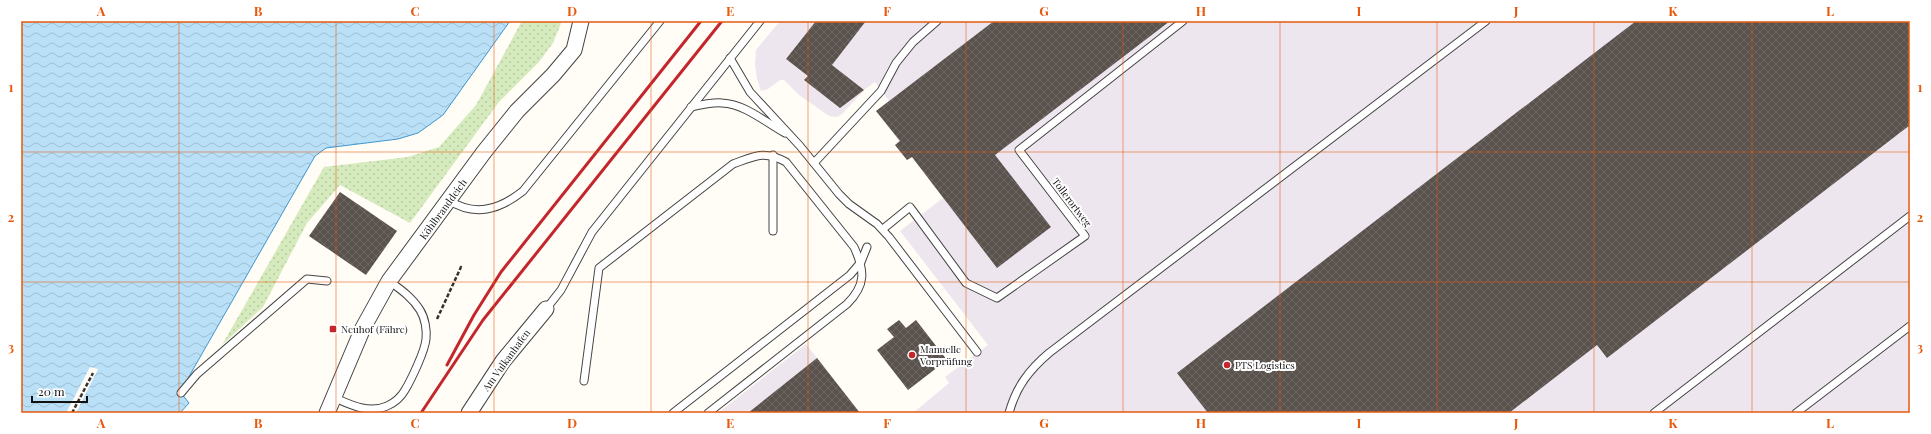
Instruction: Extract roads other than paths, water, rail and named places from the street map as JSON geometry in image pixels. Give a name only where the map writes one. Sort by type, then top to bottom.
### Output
[{"type":"street","name":"Köhlbranddeich","points":[[327,413],[335,398],[363,328],[389,281],[448,200],[517,111],[553,75],[574,50],[581,21]]},
{"type":"street","name":"Am Vulkanhafen","points":[[469,413],[503,361],[546,309]]},
{"type":"lane","points":[[448,200],[460,208],[474,210],[490,209],[504,204],[523,191],[660,21]]},
{"type":"lane","points":[[546,309],[561,290],[592,232],[760,21]]},
{"type":"lane","points":[[814,163],[882,90],[896,63],[912,42],[937,21]]},
{"type":"lane","name":"Tollerortweg","points":[[883,229],[910,207],[966,283],[997,298],[1085,236],[1019,150],[1182,21]]},
{"type":"lane","points":[[1010,413],[1014,397],[1024,379],[1049,353],[1486,21]]},
{"type":"lane","points":[[730,58],[750,92],[814,163],[843,199],[883,229],[977,352]]},
{"type":"lane","points":[[691,107],[721,103],[734,105],[746,110],[788,134]]},
{"type":"lane","points":[[773,155],[773,230]]},
{"type":"lane","points":[[584,381],[599,268],[733,164],[756,156],[773,155],[786,162],[805,183],[854,247],[861,262],[862,280],[857,294],[847,304],[708,413]]},
{"type":"lane","points":[[1654,413],[1910,216]]},
{"type":"lane","points":[[673,413],[850,275],[861,262],[867,247]]},
{"type":"lane","points":[[181,393],[197,374],[307,279],[327,281]]},
{"type":"lane","points":[[335,398],[357,407],[372,410],[386,407],[397,400],[405,391],[424,349],[426,340],[426,326],[420,310],[408,295],[389,281]]},
{"type":"lane","points":[[1796,413],[1910,326]]},
{"type":"water","points":[[21,21],[510,21],[443,115],[418,133],[398,139],[326,148],[315,156],[191,373],[181,393],[189,403],[180,413],[21,413]]},
{"type":"railway","points":[[447,365],[474,315],[501,272],[701,21]]},
{"type":"railway","points":[[421,413],[483,320],[722,21]]},
{"type":"place","name":"Neuhof (Fähre)","points":[[333,329]]},
{"type":"place","name":"Manuelle Vorprüfung","points":[[912,355]]},
{"type":"place","name":"PTS Logistics","points":[[1227,365]]}]
